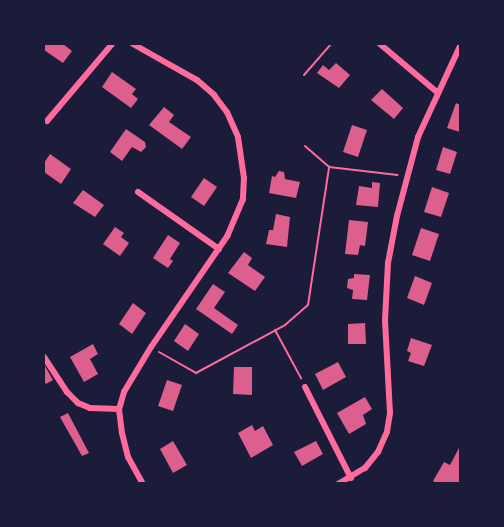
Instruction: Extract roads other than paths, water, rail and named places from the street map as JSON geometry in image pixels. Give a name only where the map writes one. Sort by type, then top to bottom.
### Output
[{"type":"street","points":[[47,122],[112,44]]},
{"type":"street","points":[[133,44],[197,80],[227,112],[238,137],[244,178],[243,199],[237,217],[219,249],[151,347],[124,392],[119,409],[128,458],[143,483]]},
{"type":"street","points":[[380,44],[438,93]]},
{"type":"street","points":[[338,483],[351,478],[365,468],[378,452],[387,432],[390,413],[385,350],[386,286],[394,227],[418,137],[460,46]]},
{"type":"street","points":[[138,192],[219,249]]},
{"type":"street","points":[[45,360],[67,392],[78,403],[90,408],[119,409]]},
{"type":"street","points":[[305,387],[351,478]]}]
